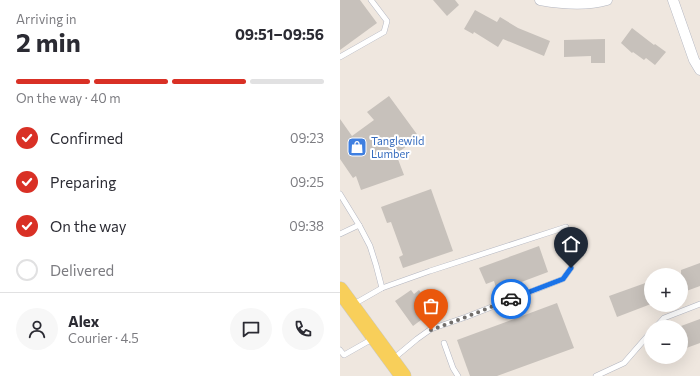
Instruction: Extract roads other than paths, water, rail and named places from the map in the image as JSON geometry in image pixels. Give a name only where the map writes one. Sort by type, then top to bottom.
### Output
[{"type":"main road","points":[[343,296],[403,376]]},
{"type":"street","points":[[540,0],[578,4],[608,0]]},
{"type":"street","points":[[673,0],[694,60],[700,70]]},
{"type":"lane","points":[[340,57],[384,32],[387,21],[371,0]]},
{"type":"lane","points":[[340,194],[370,246],[382,288]]},
{"type":"lane","points":[[340,234],[359,225]]},
{"type":"lane","points":[[343,296],[382,288],[566,227]]},
{"type":"lane","points":[[392,360],[417,339],[431,330],[563,279],[571,268]]},
{"type":"lane","points":[[662,320],[700,304]]},
{"type":"lane","points":[[340,350],[344,355],[375,338]]},
{"type":"lane","points":[[596,376],[624,363],[644,340]]},
{"type":"lane","points":[[444,343],[458,376]]},
{"type":"place","name":"Tanglewild Lumber","points":[[357,147]]}]
